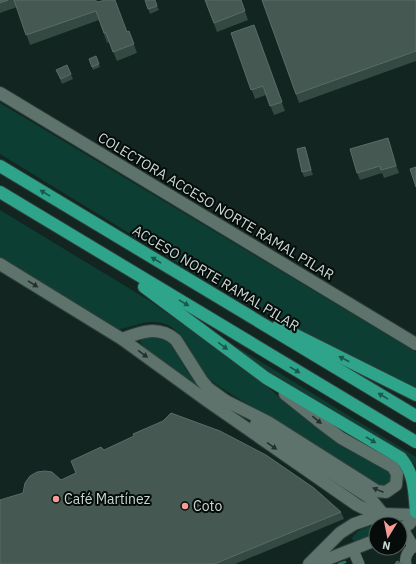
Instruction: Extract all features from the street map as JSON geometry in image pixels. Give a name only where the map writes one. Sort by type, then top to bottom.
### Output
[{"type":"highway","name":"ACCESO NORTE RAMAL PILAR","points":[[0,166],[416,416]]},
{"type":"highway","points":[[0,192],[416,442]]},
{"type":"highway","points":[[91,247],[266,378],[401,458],[408,466],[413,478],[416,512]]},
{"type":"highway","points":[[226,302],[290,331],[416,395]]},
{"type":"street","name":"COLECTORA ACCESO NORTE RAMAL PILAR","points":[[0,93],[416,344]]},
{"type":"street","points":[[0,264],[122,339],[206,400],[357,505],[384,514],[416,515]]},
{"type":"street","points":[[122,339],[147,331],[160,332],[172,336],[208,388],[259,426],[370,498],[384,514]]},
{"type":"street","points":[[224,400],[268,422],[377,491],[386,492],[396,485],[398,474],[393,467],[330,430],[266,378]]},
{"type":"street","points":[[308,564],[340,533],[354,524],[384,514]]},
{"type":"street","points":[[408,525],[416,515]]},
{"type":"street","points":[[354,524],[348,540],[359,564]]},
{"type":"street","points":[[406,564],[406,554],[414,546],[408,537]]},
{"type":"street","points":[[315,564],[368,543]]},
{"type":"green space","points":[[0,103],[416,352],[416,390],[262,311],[181,265],[0,154]]},
{"type":"green space","points":[[0,210],[150,301],[259,379],[290,407],[319,429],[391,472],[392,481],[382,488],[220,387],[207,377],[185,340],[171,327],[162,323],[152,322],[119,329],[0,257]]},
{"type":"green space","points":[[145,337],[162,339],[168,342],[176,351],[189,374],[208,394],[151,354],[140,341]]},
{"type":"green space","points":[[237,347],[416,457],[416,467],[413,463],[390,447],[289,388],[237,351]]},
{"type":"green space","points":[[368,526],[368,538],[356,542],[353,540],[352,538],[354,535]]},
{"type":"building","points":[[0,0],[8,0],[0,3]]},
{"type":"building","points":[[14,0],[95,0],[98,2],[115,0],[127,32],[129,31],[134,44],[113,52],[96,11],[26,35]]},
{"type":"building","points":[[145,0],[155,0],[157,6],[148,9]]},
{"type":"building","points":[[205,0],[241,0],[245,11],[214,23]]},
{"type":"building","points":[[262,0],[416,0],[416,51],[296,94]]},
{"type":"building","points":[[254,25],[282,102],[270,106],[263,86],[251,90],[231,33]]},
{"type":"building","points":[[96,56],[99,64],[92,67],[89,59]]},
{"type":"building","points":[[67,65],[71,74],[61,79],[56,70]]},
{"type":"building","points":[[388,138],[396,166],[381,170],[380,166],[357,173],[350,149]]},
{"type":"building","points":[[305,147],[311,170],[302,172],[297,149]]},
{"type":"building","points":[[416,167],[416,187],[410,169]]},
{"type":"building","points":[[171,413],[220,431],[266,455],[314,488],[341,512],[214,564],[0,564],[0,500],[23,493],[25,483],[30,476],[37,472],[52,472],[61,480],[76,473],[71,461],[101,447],[104,450],[134,436],[133,434],[163,421]]},
{"type":"building","points":[[397,561],[403,564],[395,564]]},
{"type":"waterway","points":[[339,564],[345,562]]},
{"type":"place","name":"Café Martínez","points":[[56,499]]},
{"type":"place","name":"Coto","points":[[185,506]]}]
